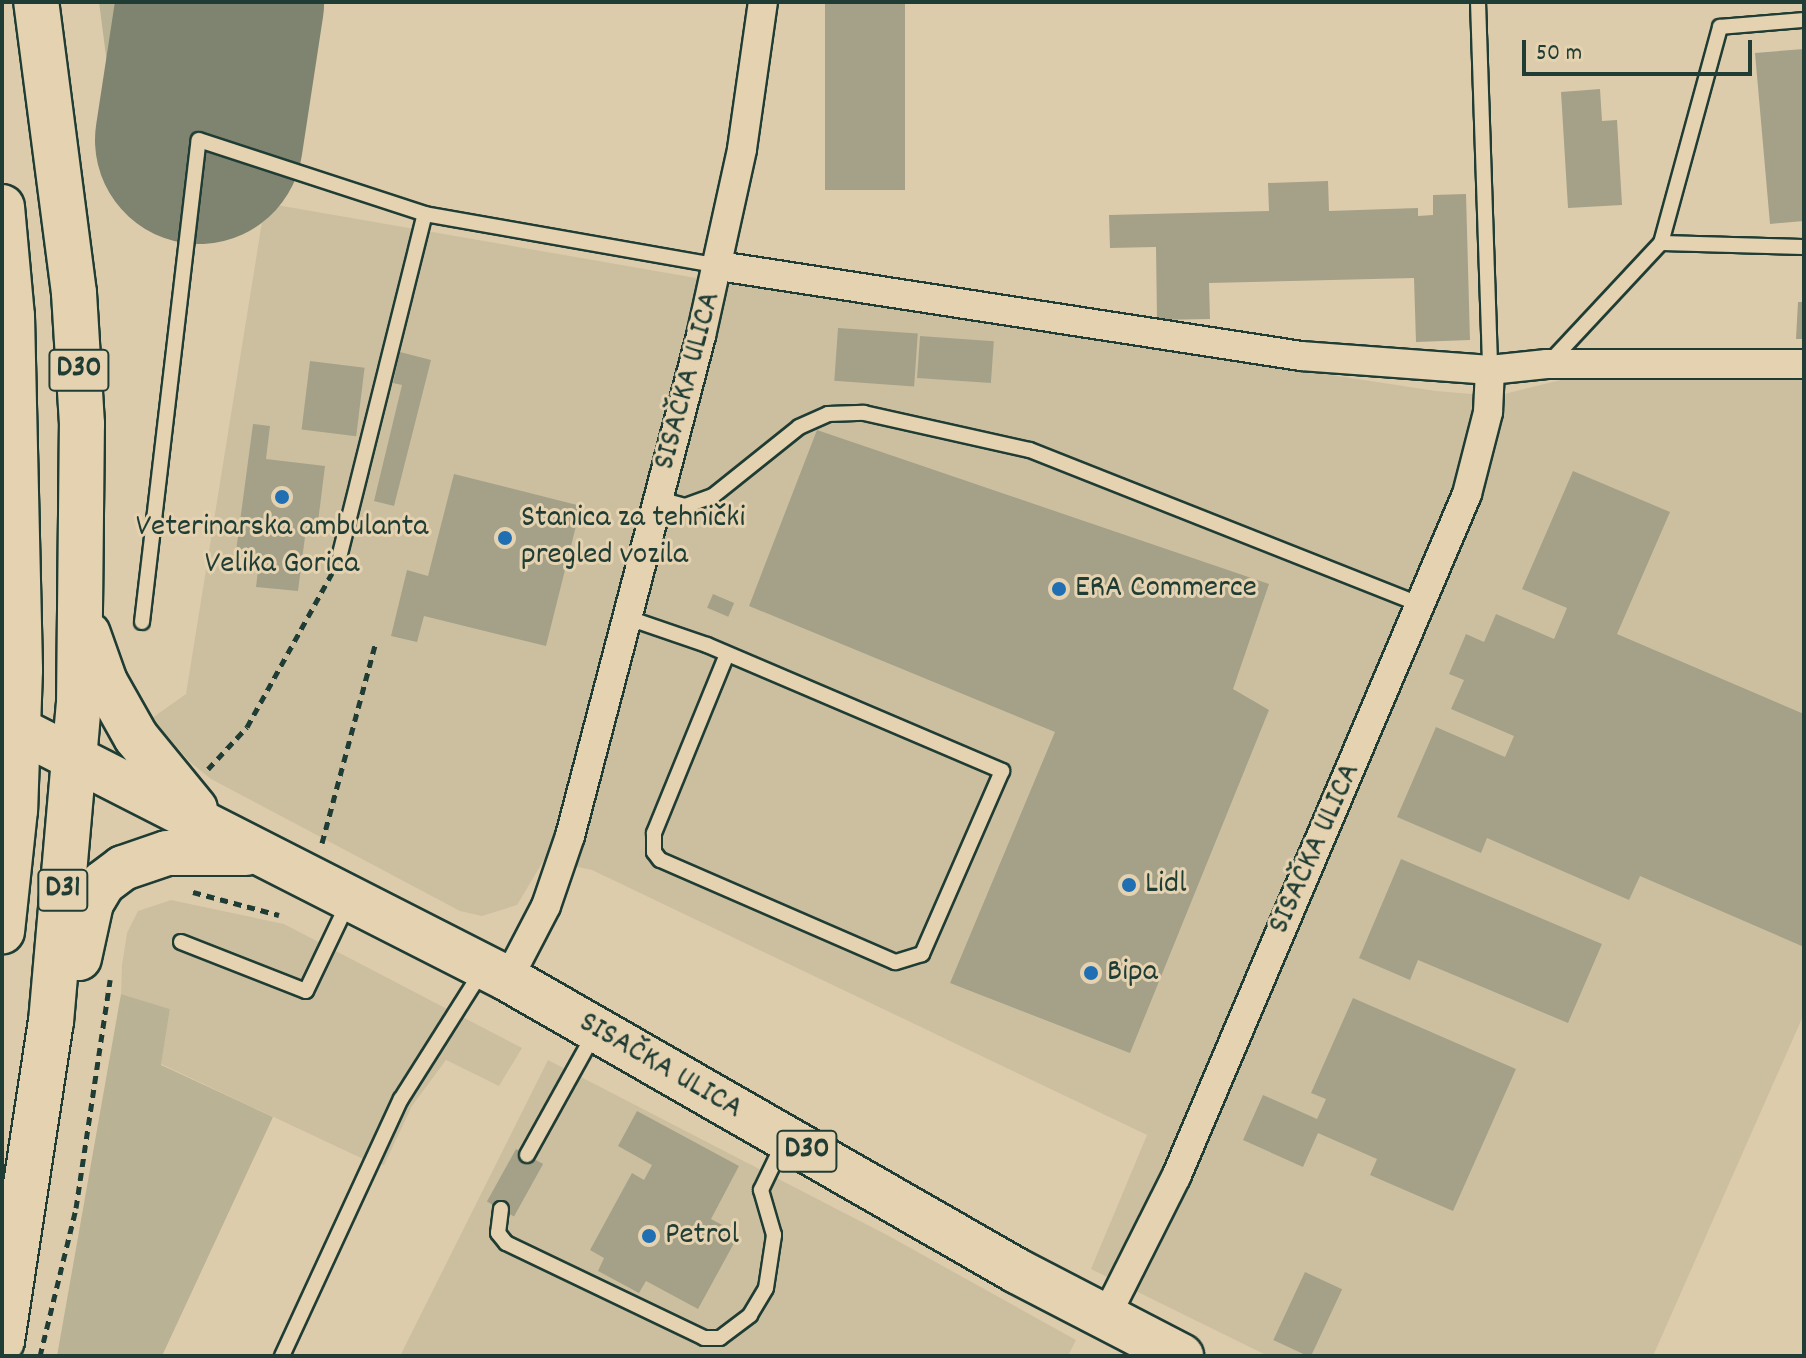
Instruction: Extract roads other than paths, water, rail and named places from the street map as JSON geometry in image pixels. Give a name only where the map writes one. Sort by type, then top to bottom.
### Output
[{"type":"main road","name":"D30","points":[[36,2],[74,293],[82,424],[78,607]]},
{"type":"main road","name":"D30","points":[[2,207],[18,478],[17,729]]},
{"type":"main road","points":[[2,531],[18,478]]},
{"type":"main road","name":"D31","points":[[2,1341],[51,1022],[73,758],[78,607]]},
{"type":"main road","points":[[78,607],[105,682],[130,727],[213,829]]},
{"type":"main road","name":"D31","points":[[2,931],[17,729]]},
{"type":"main road","name":"SISAČKA ULICA","points":[[17,729],[496,973],[786,1139],[1181,1356]]},
{"type":"main road","points":[[51,1022],[68,993],[86,913],[103,883],[123,868],[167,853],[262,854]]},
{"type":"street","name":"SISAČKA ULICA","points":[[496,973],[558,872],[628,618],[719,266],[763,2]]},
{"type":"street","points":[[719,266],[1301,356],[1490,370],[1547,364],[1804,364]]},
{"type":"street","name":"SISAČKA ULICA","points":[[1106,1316],[1176,1177],[1422,605],[1480,451],[1490,370]]},
{"type":"lane","points":[[1478,2],[1490,370]]},
{"type":"lane","points":[[1547,364],[1661,243],[1720,27],[1804,20]]},
{"type":"lane","points":[[142,622],[199,140],[425,214],[719,266]]},
{"type":"lane","points":[[340,554],[425,214]]},
{"type":"lane","points":[[1661,243],[1804,247]]},
{"type":"lane","points":[[659,499],[685,506],[713,496],[799,427],[828,414],[864,413],[1030,450],[1422,605]]},
{"type":"lane","points":[[628,618],[727,654],[1002,771],[922,954],[895,962],[660,860],[654,852],[654,833],[727,654]]},
{"type":"lane","points":[[181,942],[306,991],[350,899]]},
{"type":"lane","points":[[282,1356],[401,1099],[496,973]]},
{"type":"lane","points":[[527,1155],[597,1030]]},
{"type":"lane","points":[[501,1209],[498,1233],[506,1243],[704,1338],[720,1338],[750,1315],[766,1288],[774,1235],[761,1190],[786,1139]]},
{"type":"place","name":"Veterinarska ambulanta Velika Gorica","points":[[282,497]]},
{"type":"place","name":"Stanica za tehnički pregled vozila","points":[[505,538]]},
{"type":"place","name":"ERA Commerce","points":[[1059,589]]},
{"type":"place","name":"Lidl","points":[[1129,885]]},
{"type":"place","name":"Bipa","points":[[1091,973]]},
{"type":"place","name":"Petrol","points":[[649,1236]]}]
